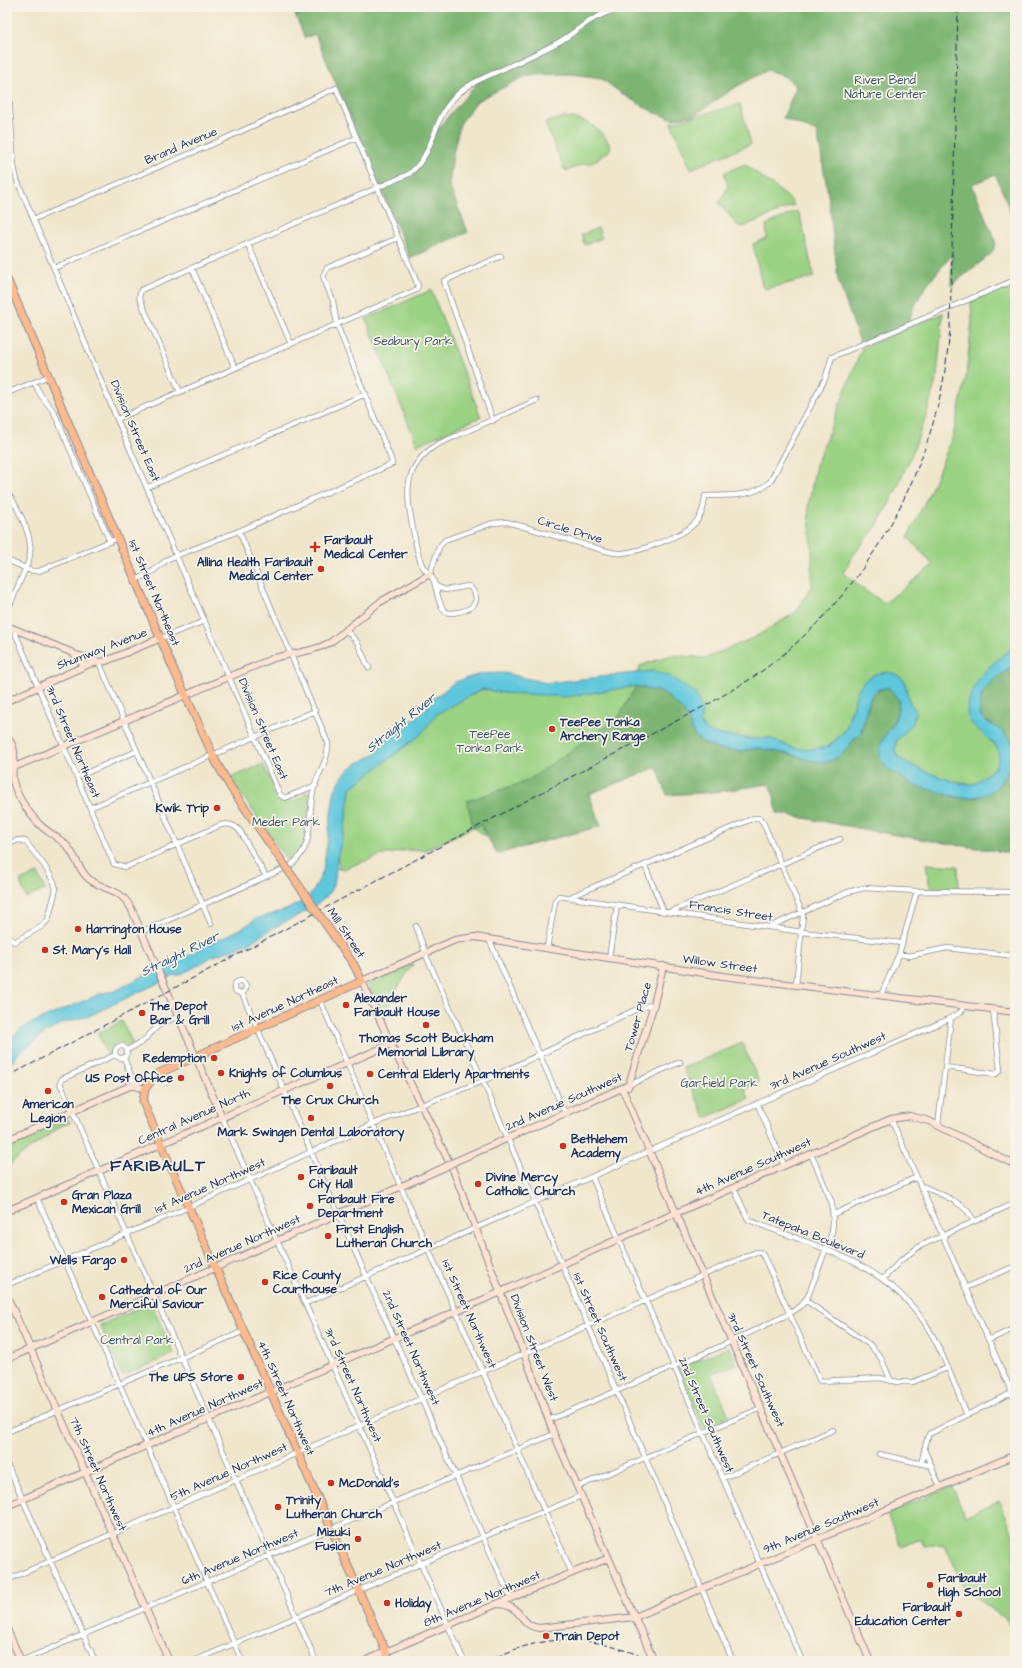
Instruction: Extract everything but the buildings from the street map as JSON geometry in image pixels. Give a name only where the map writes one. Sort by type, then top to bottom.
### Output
[{"type":"main road","name":"1st Street Northeast","points":[[7,279],[185,696],[213,755],[234,793],[309,900]]},
{"type":"main road","name":"Mill Street","points":[[309,900],[354,965],[362,980]]},
{"type":"main road","name":"1st Avenue Northeast","points":[[155,1075],[362,980]]},
{"type":"main road","points":[[145,1090],[155,1075]]},
{"type":"main road","name":"4th Street Northwest","points":[[145,1090],[143,1097],[145,1108],[390,1661]]},
{"type":"street","points":[[180,392],[139,297],[139,292],[409,174],[422,161],[431,146],[446,106],[461,91],[480,80],[558,43],[601,15],[623,7]]},
{"type":"street","name":"Division Street East","points":[[7,63],[15,174],[117,419],[280,795],[285,798],[316,784]]},
{"type":"street","name":"Brand Avenue","points":[[34,220],[213,144],[336,88],[356,138]]},
{"type":"street","points":[[54,268],[356,138],[417,283],[418,288],[416,290],[117,419]]},
{"type":"street","points":[[136,580],[153,571],[168,559],[239,531],[392,464],[366,394],[337,325],[333,301],[324,279],[324,272],[327,268],[398,238]]},
{"type":"street","points":[[248,244],[291,344]]},
{"type":"street","points":[[493,421],[444,281],[501,256]]},
{"type":"street","points":[[192,268],[235,368]]},
{"type":"street","name":"Circle Drive","points":[[430,574],[439,547],[445,540],[493,523],[500,522],[518,525],[606,552],[621,553],[652,545],[684,531],[694,525],[700,517],[704,508],[705,496],[746,495],[764,487],[770,482],[825,379],[832,357],[1015,280]]},
{"type":"street","points":[[7,393],[49,376]]},
{"type":"street","points":[[34,382],[40,394],[54,412],[110,542]]},
{"type":"street","points":[[148,488],[366,394]]},
{"type":"street","points":[[436,586],[445,590],[469,586],[474,591],[476,598],[475,604],[469,610],[450,614],[445,612],[442,608],[436,586],[430,574],[422,566],[409,508],[408,489],[415,466],[424,454],[436,445],[493,421],[537,400]]},
{"type":"street","points":[[7,612],[26,568],[30,552],[28,535],[13,500],[8,494]]},
{"type":"street","points":[[141,932],[265,875],[290,866],[301,855],[308,840],[313,791],[329,750],[326,736],[239,531]]},
{"type":"street","points":[[7,560],[32,571],[42,570],[118,538]]},
{"type":"street","points":[[7,770],[125,722],[274,658],[310,651],[322,647],[331,642],[380,602],[430,574]]},
{"type":"street","name":"Shumway Avenue","points":[[7,701],[37,686],[83,667],[116,658],[205,621]]},
{"type":"street","points":[[10,627],[99,662],[211,924]]},
{"type":"street","name":"3rd Street Northeast","points":[[10,627],[114,864],[126,866],[178,845]]},
{"type":"street","points":[[346,630],[357,642],[369,668]]},
{"type":"street","points":[[73,653],[81,661],[83,667]]},
{"type":"street","points":[[90,808],[316,711]]},
{"type":"street","points":[[7,737],[13,746],[15,753],[13,780],[15,787],[38,823],[65,844],[77,860],[84,874],[90,879],[112,889],[126,900],[155,961],[222,1116]]},
{"type":"street","points":[[77,777],[137,751]]},
{"type":"street","points":[[570,897],[754,818],[759,818],[763,822],[802,912],[802,932],[796,985]]},
{"type":"street","points":[[178,845],[221,825],[233,825],[240,831],[265,875]]},
{"type":"street","points":[[645,866],[667,912],[840,839]]},
{"type":"street","points":[[7,845],[18,840],[25,841],[54,882],[56,888],[48,920],[41,927],[14,942],[7,936]]},
{"type":"street","points":[[768,927],[855,889],[871,888],[917,891],[1015,892]]},
{"type":"street","points":[[881,995],[899,954],[917,891]]},
{"type":"street","name":"Francis Street","points":[[547,948],[554,901],[557,896],[802,932],[902,943]]},
{"type":"street","points":[[609,958],[617,905]]},
{"type":"street","name":"1st Street Southwest","points":[[416,926],[425,954],[483,1081],[732,1659]]},
{"type":"street","name":"Willow Street","points":[[425,954],[461,938],[489,938],[723,976],[1015,1012]]},
{"type":"street","points":[[489,938],[565,1113]]},
{"type":"street","points":[[899,954],[909,956],[947,948],[1015,956]]},
{"type":"street","name":"1st Avenue Northeast","points":[[362,980],[425,954]]},
{"type":"street","name":"Tower Place","points":[[625,1096],[654,1004],[663,966]]},
{"type":"street","points":[[362,980],[390,1044]]},
{"type":"street","name":"2nd Street Northwest","points":[[242,993],[421,1399],[511,1599],[519,1613]]},
{"type":"street","points":[[320,1000],[347,1063]]},
{"type":"street","name":"1st Avenue Northwest","points":[[7,1285],[189,1207],[373,1124],[483,1081],[636,1010],[654,1004]]},
{"type":"street","name":"3rd Avenue Southwest","points":[[306,1303],[951,1018],[961,1012],[964,1005]]},
{"type":"street","points":[[945,1067],[996,1074],[999,1073],[1000,1070],[993,1009]]},
{"type":"street","points":[[124,1058],[127,1054],[127,1050],[143,1041],[159,1025],[179,1016]]},
{"type":"street","points":[[938,1125],[951,1018]]},
{"type":"street","name":"Central Avenue North","points":[[7,1211],[390,1044]]},
{"type":"street","name":"Division Street West","points":[[390,1044],[453,1170],[501,1292],[554,1434],[654,1661]]},
{"type":"street","points":[[115,1055],[115,1050],[118,1047],[123,1046],[127,1050]]},
{"type":"street","points":[[115,1055],[118,1058],[124,1058]]},
{"type":"street","points":[[115,1055],[60,1080],[126,1233],[316,1661]]},
{"type":"street","points":[[124,1058],[134,1083]]},
{"type":"street","name":"2nd Avenue Southwest","points":[[443,1168],[680,1062]]},
{"type":"street","name":"1st Street Northwest","points":[[347,1063],[572,1573]]},
{"type":"street","name":"1st Avenue Northeast","points":[[7,1140],[72,1110],[155,1075]]},
{"type":"street","points":[[127,1086],[135,1086],[145,1090]]},
{"type":"street","name":"3rd Street Southwest","points":[[622,1088],[870,1661]]},
{"type":"street","points":[[757,1103],[784,1165]]},
{"type":"street","name":"3rd Street Northwest","points":[[222,1116],[464,1661]]},
{"type":"street","name":"4th Avenue Southwest","points":[[501,1292],[784,1165],[891,1119],[910,1116],[930,1121],[1015,1165]]},
{"type":"street","points":[[891,1119],[1013,1392],[1015,1400]]},
{"type":"street","points":[[549,1420],[731,1341],[795,1311],[805,1300],[826,1249],[832,1232],[834,1214],[828,1191],[811,1154]]},
{"type":"street","name":"2nd Avenue Northwest","points":[[7,1359],[154,1296],[401,1185],[443,1168]]},
{"type":"street","name":"2nd Street Southwest","points":[[592,1177],[802,1661]]},
{"type":"street","points":[[834,1214],[917,1177]]},
{"type":"street","points":[[920,1185],[960,1204],[969,1211],[974,1221]]},
{"type":"street","name":"Tatepaha Boulevard","points":[[734,1188],[747,1217],[750,1220],[856,1262],[884,1279],[906,1299],[924,1323],[968,1414]]},
{"type":"street","points":[[37,1198],[242,1661]]},
{"type":"street","points":[[884,1279],[910,1253],[931,1240],[1015,1204]]},
{"type":"street","name":"5th Avenue Northwest","points":[[7,1580],[756,1252],[763,1255],[789,1314]]},
{"type":"street","points":[[966,1288],[1015,1266]]},
{"type":"street","name":"4th Avenue Northwest","points":[[7,1506],[501,1292]]},
{"type":"street","name":"7th Street Northwest","points":[[7,1296],[169,1661]]},
{"type":"street","points":[[805,1300],[870,1345],[876,1351],[891,1381]]},
{"type":"street","points":[[789,1314],[820,1381],[880,1378],[898,1382],[913,1382],[947,1368]]},
{"type":"street","points":[[989,1340],[1015,1328]]},
{"type":"street","points":[[7,1432],[244,1331]]},
{"type":"street","points":[[880,1378],[884,1366]]},
{"type":"street","points":[[921,1464],[929,1434],[1013,1392]]},
{"type":"street","points":[[577,1487],[761,1408]]},
{"type":"street","points":[[723,1478],[833,1430]]},
{"type":"street","name":"6th Avenue Northwest","points":[[21,1661],[554,1434]]},
{"type":"street","points":[[924,1449],[940,1487]]},
{"type":"street","points":[[879,1454],[932,1466]]},
{"type":"street","name":"9th Avenue Southwest","points":[[519,1613],[531,1626],[539,1628],[635,1617],[1015,1455]]},
{"type":"street","points":[[7,1464],[95,1661]]},
{"type":"street","name":"7th Avenue Northwest","points":[[194,1661],[582,1496]]},
{"type":"street","name":"8th Avenue Northwest","points":[[365,1661],[609,1558]]},
{"type":"street","points":[[497,1604],[510,1606],[519,1613]]},
{"type":"street","points":[[7,1629],[21,1661]]},
{"type":"green space","name":"River Bend Nature Center","points":[[292,7],[602,7],[605,13],[623,7],[1015,7],[1015,224],[996,175],[972,184],[996,243],[992,253],[951,286],[952,255],[932,279],[920,297],[908,325],[861,345],[838,280],[828,193],[817,132],[783,118],[796,87],[786,77],[768,70],[736,87],[695,115],[674,119],[655,113],[622,94],[601,78],[573,74],[528,75],[477,101],[460,124],[453,154],[449,185],[468,232],[410,258],[315,34],[305,38]],"holes":[[[479,81],[445,120],[435,134],[446,109],[463,91]]]},
{"type":"green space","points":[[740,104],[751,144],[691,169],[671,123]]},
{"type":"green space","points":[[564,117],[579,119],[598,129],[611,147],[608,152],[590,164],[585,163],[567,171],[564,169],[545,123]]},
{"type":"green space","points":[[745,164],[790,199],[794,205],[743,227],[737,225],[719,203],[728,186],[724,173]]},
{"type":"green space","points":[[797,211],[800,215],[814,277],[765,289],[762,285],[753,244],[767,238],[766,225]]},
{"type":"green space","points":[[598,228],[602,238],[585,245],[581,235]]},
{"type":"green space","name":"TeePee Tonka Park","points":[[1014,283],[1015,645],[988,668],[980,731],[996,746],[999,757],[994,768],[984,777],[972,784],[956,782],[924,772],[899,758],[895,751],[896,741],[913,723],[916,712],[909,701],[904,680],[897,675],[888,672],[875,674],[858,689],[846,729],[828,747],[806,750],[790,747],[769,738],[754,739],[719,735],[707,731],[700,723],[701,712],[566,795],[487,837],[473,827],[426,850],[407,850],[379,856],[343,869],[338,869],[339,864],[337,858],[344,831],[350,790],[420,735],[437,714],[482,689],[504,693],[527,694],[636,686],[640,666],[671,655],[706,658],[755,637],[796,612],[812,586],[812,549],[808,507],[816,465],[862,348],[943,313],[937,376],[927,413],[913,451],[895,493],[876,527],[854,554],[843,573],[867,592],[885,603],[933,565],[908,537],[932,487],[953,436],[966,377],[972,321],[971,302]]},
{"type":"green space","name":"Seabury Park","points":[[431,290],[481,417],[417,445],[366,319]]},
{"type":"green space","points":[[1015,664],[1015,746],[1001,730],[980,716],[980,705],[984,690],[989,684]]},
{"type":"green space","points":[[636,686],[664,693],[684,711],[702,742],[717,749],[742,751],[757,748],[790,754],[807,760],[823,762],[848,745],[860,734],[871,698],[875,693],[889,688],[899,700],[895,719],[885,736],[887,768],[915,786],[935,790],[948,796],[974,798],[994,790],[1015,760],[1015,854],[901,836],[777,813],[774,796],[769,784],[715,792],[667,795],[657,767],[589,794],[601,826],[497,854],[481,825],[473,827],[467,801],[527,781],[618,718]]},
{"type":"green space","name":"Meder Park","points":[[263,764],[279,799],[285,801],[290,799],[292,802],[304,796],[304,793],[310,793],[305,844],[299,854],[289,863],[230,778]]},
{"type":"green space","points":[[926,864],[958,866],[959,889],[930,888]]},
{"type":"green space","points":[[38,873],[45,890],[26,898],[20,881]]},
{"type":"green space","points":[[413,964],[381,1015],[368,984]]},
{"type":"green space","points":[[122,1021],[133,1044],[130,1046],[120,1043],[117,1044],[113,1047],[110,1054],[107,1055],[98,1033]]},
{"type":"green space","name":"Garfield Park","points":[[742,1043],[759,1082],[745,1089],[749,1099],[705,1118],[683,1068]]},
{"type":"green space","points":[[68,1119],[70,1123],[61,1126],[15,1160],[7,1168],[7,1146]]},
{"type":"green space","name":"Central Park","points":[[151,1303],[174,1354],[123,1376],[100,1325]]},
{"type":"green space","points":[[729,1347],[737,1364],[711,1374],[729,1416],[704,1428],[678,1368]]},
{"type":"green space","points":[[952,1486],[965,1516],[999,1501],[1015,1538],[1015,1634],[1006,1620],[964,1588],[944,1546],[933,1544],[924,1546],[921,1539],[901,1547],[887,1514]]},
{"type":"water","points":[[1015,645],[1015,664],[989,684],[984,690],[981,697],[980,716],[1001,730],[1015,746],[1015,760],[994,790],[981,796],[962,798],[915,786],[887,768],[880,758],[880,746],[893,725],[898,711],[899,700],[889,688],[883,688],[874,692],[867,706],[860,735],[855,738],[842,754],[831,761],[823,762],[807,760],[790,754],[757,748],[742,751],[717,749],[702,742],[694,735],[684,711],[664,693],[636,686],[565,697],[504,693],[482,689],[437,714],[420,735],[352,787],[350,790],[344,831],[337,858],[335,879],[331,890],[325,898],[313,908],[275,927],[246,945],[211,957],[177,976],[175,975],[89,1016],[63,1023],[45,1033],[18,1054],[7,1068],[7,1042],[21,1029],[102,993],[115,991],[141,977],[194,953],[200,946],[221,939],[246,926],[255,919],[286,910],[303,901],[313,892],[323,871],[334,793],[343,776],[354,765],[369,758],[375,753],[382,743],[423,712],[432,700],[455,682],[480,674],[504,673],[547,683],[652,671],[669,676],[696,694],[702,711],[700,723],[707,731],[719,735],[754,739],[769,738],[790,747],[806,750],[829,747],[846,729],[858,689],[864,681],[875,674],[888,672],[897,675],[904,680],[909,701],[916,712],[913,723],[896,741],[895,751],[900,759],[921,770],[961,784],[974,784],[996,767],[999,757],[997,747],[969,721],[967,711],[970,697],[977,682],[988,668]]},
{"type":"railway","points":[[7,1077],[712,702],[766,668],[799,640],[829,610],[857,577],[881,541],[902,504],[919,464],[933,424],[943,382],[950,331],[958,7]]},
{"type":"railway","points":[[489,1661],[532,1644],[554,1640],[588,1641],[660,1661]]},
{"type":"place","name":"Faribault Medical Center","points":[[315,547]]},
{"type":"place","name":"Allina Health Faribault Medical Center","points":[[321,569]]},
{"type":"place","name":"TeePee Tonka Archery Range","points":[[552,729]]},
{"type":"place","name":"Kwik Trip","points":[[217,808]]},
{"type":"place","name":"Harrington House","points":[[78,929]]},
{"type":"place","name":"St. Mary's Hall","points":[[45,950]]},
{"type":"place","name":"Alexander Faribault House","points":[[346,1005]]},
{"type":"place","name":"The Depot Bar & Grill","points":[[142,1013]]},
{"type":"place","name":"Thomas Scott Buckham Memorial Library","points":[[426,1025]]},
{"type":"place","name":"Redemption","points":[[214,1058]]},
{"type":"place","name":"Knights of Columbus","points":[[221,1073]]},
{"type":"place","name":"Central Elderly Apartments","points":[[370,1074]]},
{"type":"place","name":"US Post Office","points":[[181,1078]]},
{"type":"place","name":"The Crux Church","points":[[330,1086]]},
{"type":"place","name":"American Legion","points":[[48,1091]]},
{"type":"place","name":"Mark Swingen Dental Laboratory","points":[[311,1118]]},
{"type":"place","name":"Bethlehem Academy","points":[[563,1146]]},
{"type":"place","name":"Faribault City Hall","points":[[301,1177]]},
{"type":"place","name":"Divine Mercy Catholic Church","points":[[478,1184]]},
{"type":"place","name":"Gran Plaza Mexican Grill","points":[[64,1202]]},
{"type":"place","name":"Faribault Fire Department","points":[[310,1206]]},
{"type":"place","name":"First English Lutheran Church","points":[[328,1236]]},
{"type":"place","name":"Wells Fargo","points":[[124,1260]]},
{"type":"place","name":"Rice County Courthouse","points":[[265,1282]]},
{"type":"place","name":"Cathedral of Our Merciful Saviour","points":[[102,1297]]},
{"type":"place","name":"The UPS Store","points":[[241,1377]]},
{"type":"place","name":"McDonald's","points":[[331,1483]]},
{"type":"place","name":"Trinity Lutheran Church","points":[[278,1507]]},
{"type":"place","name":"Mizuki Fusion","points":[[358,1539]]},
{"type":"place","name":"Faribault High School","points":[[930,1585]]},
{"type":"place","name":"Holiday","points":[[387,1603]]},
{"type":"place","name":"Faribault Education Center","points":[[959,1614]]},
{"type":"place","name":"Train Depot","points":[[546,1636]]},
{"type":"district","name":"FARIBAULT","points":[[158,1166]]},
{"type":"water label","name":"Straight River","points":[[401,723]]},
{"type":"water label","name":"Straight River","points":[[180,954]]}]
